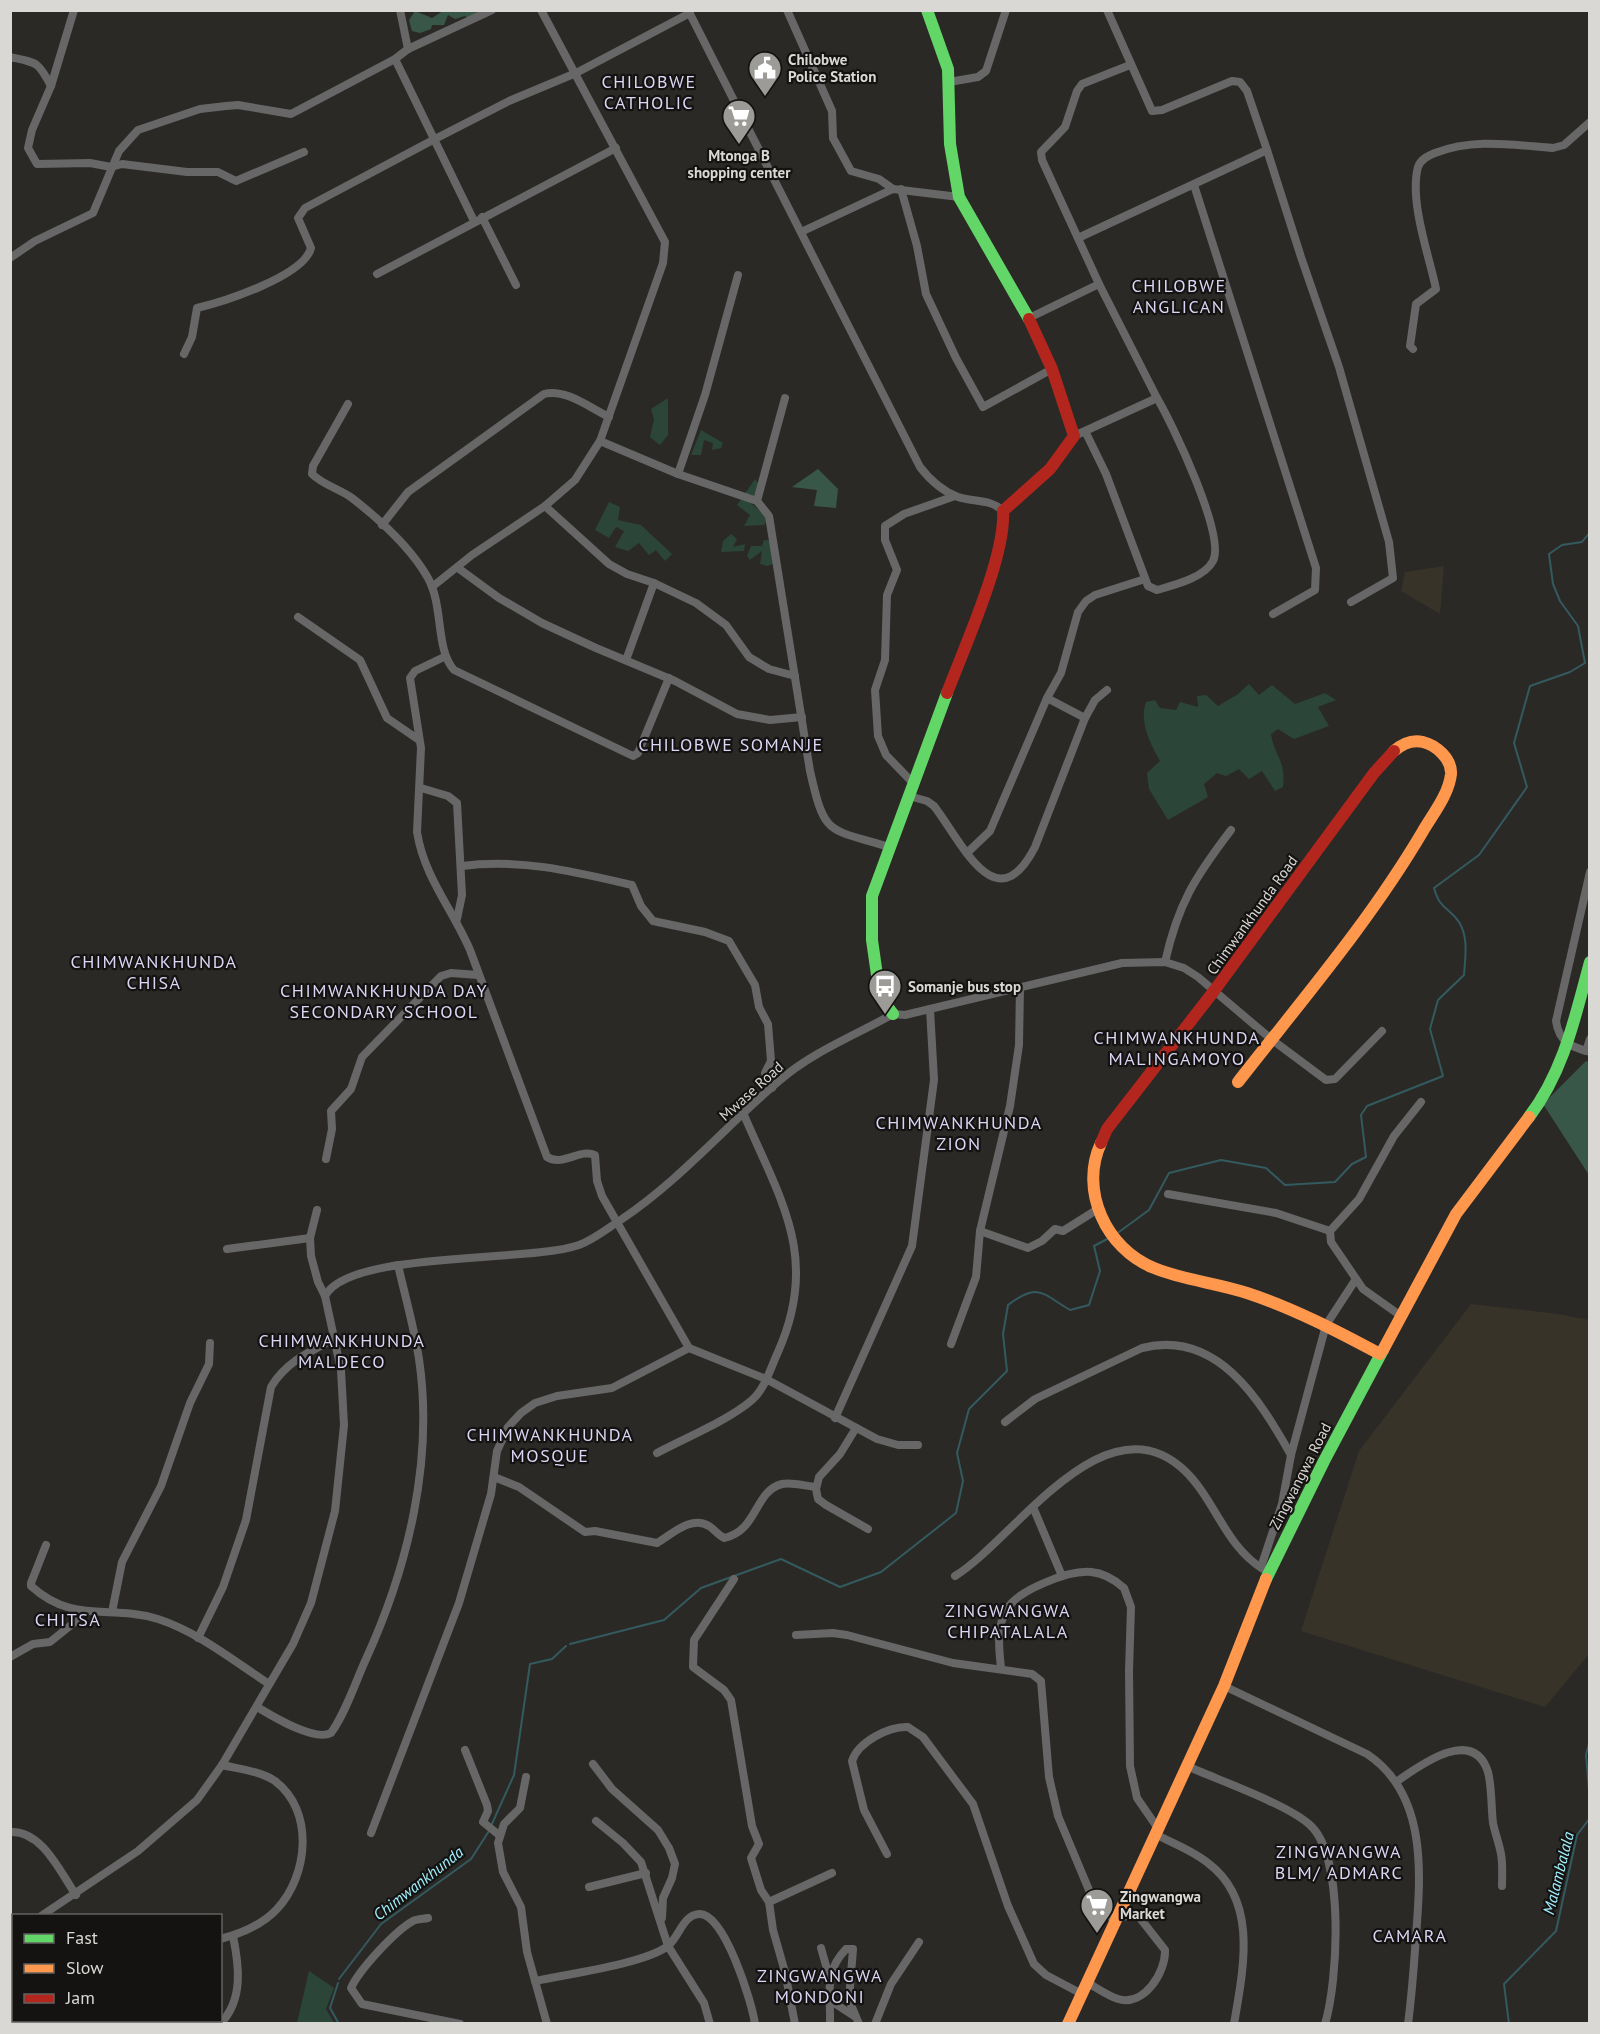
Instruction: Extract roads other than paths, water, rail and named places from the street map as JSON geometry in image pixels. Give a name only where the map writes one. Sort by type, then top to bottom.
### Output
[{"type":"street","points":[[74,10],[51,86],[30,138],[28,148],[32,160],[42,166],[122,164],[187,172],[218,172],[236,181],[304,152]]},
{"type":"street","points":[[400,10],[408,49]]},
{"type":"street","points":[[10,258],[35,241],[93,213],[111,166],[128,139],[138,130],[155,122],[200,109],[226,106],[238,105],[291,114],[395,59],[408,49],[492,10]]},
{"type":"street","points":[[432,587],[545,506],[575,480],[600,441],[663,263],[665,242],[541,10]]},
{"type":"street","points":[[787,10],[832,111],[833,138],[851,171],[877,178],[897,189],[959,197]]},
{"type":"street","points":[[927,10],[946,60],[950,82],[950,144],[959,197],[1029,318],[1079,433],[1106,474],[1148,586],[1157,590],[1179,584],[1210,566],[1215,552],[1203,502],[1186,454],[1099,284],[1042,160],[1041,152],[1065,128],[1077,91],[1082,84],[1130,65]]},
{"type":"street","points":[[950,82],[978,77],[986,70],[1006,10]]},
{"type":"street","points":[[1107,10],[1146,102],[1152,111],[1156,112],[1232,81],[1239,82],[1247,91],[1300,257],[1332,345],[1389,542],[1393,578],[1350,602]]},
{"type":"street","points":[[184,354],[194,330],[197,308],[257,288],[304,260],[311,249],[298,218],[301,211],[509,101],[576,73],[689,11],[920,467],[929,479],[955,496],[991,503],[1003,511]]},
{"type":"street","points":[[10,57],[34,60],[42,68],[51,86]]},
{"type":"street","points":[[395,59],[433,140],[516,285]]},
{"type":"street","points":[[1413,348],[1410,346],[1416,304],[1436,289],[1422,232],[1417,199],[1419,166],[1425,157],[1451,147],[1471,143],[1552,148],[1564,145],[1590,122]]},
{"type":"street","points":[[377,274],[616,148]]},
{"type":"street","points":[[1078,238],[1267,150]]},
{"type":"street","points":[[1194,185],[1316,568],[1315,590],[1273,614]]},
{"type":"street","points":[[801,232],[897,189]]},
{"type":"street","points":[[897,189],[917,246],[926,294],[956,358],[983,407],[1052,369]]},
{"type":"street","points":[[678,474],[708,384],[738,275]]},
{"type":"street","points":[[1029,318],[1099,284]]},
{"type":"street","points":[[382,525],[408,492],[544,394],[552,392],[562,394],[609,417]]},
{"type":"street","points":[[757,501],[785,398]]},
{"type":"street","points":[[1003,511],[1050,469],[1079,433],[1157,398]]},
{"type":"street","points":[[348,404],[313,466],[312,474],[351,498],[412,556],[432,587],[441,617],[444,657],[458,673],[633,756],[638,753],[669,678]]},
{"type":"street","points":[[600,441],[678,474],[757,501],[769,516],[810,771],[819,812],[831,828],[889,847]]},
{"type":"street","points":[[913,783],[886,755],[878,736],[875,690],[885,660],[886,595],[897,570],[885,540],[885,526],[904,514],[955,496]]},
{"type":"street","points":[[545,506],[609,564],[696,603],[726,625],[749,657],[759,664],[795,676]]},
{"type":"street","points":[[894,1014],[882,996],[871,921],[872,896],[991,575],[1004,524],[1003,511]]},
{"type":"street","points":[[458,568],[499,598],[534,618],[669,678],[745,716],[770,720],[802,717]]},
{"type":"street","points":[[968,852],[990,831],[1047,698],[1061,673],[1073,624],[1086,601],[1145,579]]},
{"type":"street","points":[[626,660],[654,583]]},
{"type":"street","points":[[298,617],[360,660],[387,718],[419,740]]},
{"type":"street","points":[[444,657],[410,675],[419,740],[421,788],[417,832],[419,846],[434,885],[457,919],[547,1157],[565,1160],[592,1152],[596,1158],[598,1186],[689,1348],[766,1379],[835,1418],[890,1444],[918,1445]]},
{"type":"street","points":[[909,796],[927,801],[934,806],[968,852],[976,867],[986,876],[1007,879],[1026,865],[1085,718],[1095,700],[1107,690]]},
{"type":"street","points":[[1047,698],[1085,718]]},
{"type":"street","name":"Chimwankhunda Road","points":[[1238,1082],[1348,945],[1406,861],[1450,779],[1451,769],[1440,752],[1426,742],[1413,741],[1392,753],[1359,793],[1214,991],[1107,1129],[1097,1147],[1091,1176],[1098,1209],[1113,1238],[1138,1260],[1153,1268],[1247,1293],[1326,1325],[1380,1354]]},
{"type":"street","points":[[421,788],[456,800],[462,866],[462,896],[457,919]]},
{"type":"street","points":[[1166,962],[1173,926],[1182,903],[1205,864],[1231,830]]},
{"type":"street","points":[[462,866],[486,863],[539,865],[632,885],[641,906],[653,921],[705,932],[729,941],[755,985],[759,1007],[768,1024],[771,1061],[765,1073],[772,1088]]},
{"type":"street","points":[[1590,872],[1556,1022],[1561,1038],[1568,1046],[1588,1051],[1590,1039]]},
{"type":"street","name":"Mwase Road","points":[[325,1296],[336,1284],[353,1276],[398,1265],[459,1258],[553,1253],[584,1243],[660,1192],[772,1088],[805,1062],[894,1014],[905,1016],[1122,963],[1166,962],[1184,968],[1271,1039],[1330,1081],[1347,1068],[1382,1031]]},
{"type":"street","name":"Zingwangwa Road","points":[[1068,2024],[1114,1920],[1224,1686],[1265,1570],[1456,1214],[1540,1105],[1568,1046],[1590,962]]},
{"type":"street","points":[[326,1159],[332,1124],[331,1110],[351,1089],[362,1057],[441,976],[451,973],[478,975]]},
{"type":"street","points":[[951,1344],[976,1277],[980,1231],[1015,1076],[1019,1045],[1020,987]]},
{"type":"street","points":[[835,1418],[912,1246],[934,1080],[930,1009]]},
{"type":"street","points":[[1401,1316],[1371,1296],[1356,1279],[1331,1242],[1330,1231],[1359,1199],[1394,1136],[1420,1102]]},
{"type":"street","points":[[657,1453],[752,1401],[766,1379],[789,1326],[798,1286],[796,1252],[784,1207],[744,1115]]},
{"type":"street","points":[[1168,1194],[1276,1213],[1330,1231]]},
{"type":"street","points":[[980,1231],[1028,1248],[1042,1241],[1055,1229],[1063,1231],[1098,1209]]},
{"type":"street","points":[[44,1914],[76,1895],[138,1851],[186,1813],[222,1765],[257,1707],[293,1644],[311,1603],[335,1511],[344,1407],[341,1370],[325,1296],[313,1269],[310,1238],[317,1210]]},
{"type":"street","points":[[227,1249],[310,1238]]},
{"type":"street","points":[[257,1707],[286,1723],[317,1735],[331,1733],[376,1637],[396,1582],[414,1515],[422,1407],[419,1358],[398,1265]]},
{"type":"street","points":[[954,1576],[971,1566],[1067,1478],[1105,1454],[1129,1450],[1156,1453],[1172,1461],[1185,1472],[1241,1551],[1265,1570],[1282,1504],[1291,1455],[1326,1325],[1356,1279]]},
{"type":"street","points":[[198,1638],[223,1587],[246,1520],[262,1421],[271,1387],[282,1371],[298,1358],[334,1339]]},
{"type":"street","points":[[112,1612],[122,1562],[164,1479],[190,1403],[209,1364],[210,1343]]},
{"type":"street","points":[[1005,1422],[1035,1399],[1106,1364],[1159,1344],[1180,1346],[1199,1352],[1222,1365],[1242,1382],[1270,1417],[1291,1455]]},
{"type":"street","points":[[371,1833],[443,1650],[486,1514],[497,1451],[508,1427],[535,1403],[557,1396],[612,1388],[689,1348]]},
{"type":"street","points":[[856,1428],[840,1455],[819,1477],[816,1487],[818,1498],[826,1505],[868,1529]]},
{"type":"street","points":[[494,1477],[519,1487],[585,1532],[595,1531],[657,1544],[678,1529],[699,1523],[708,1526],[724,1538],[732,1536],[744,1530],[760,1503],[775,1486],[787,1484],[816,1487]]},
{"type":"street","points":[[1033,1507],[1062,1576]]},
{"type":"street","points":[[46,1545],[31,1586],[49,1599],[86,1613],[112,1612],[157,1619],[198,1638],[269,1684]]},
{"type":"street","points":[[1001,1668],[999,1633],[1008,1608],[1025,1593],[1062,1576],[1081,1572],[1098,1573],[1115,1580],[1130,1597],[1130,1766],[1137,1798],[1156,1831],[1209,1863],[1221,1875],[1235,1896],[1241,1914],[1244,1948],[1234,2024]]},
{"type":"street","points":[[734,1580],[694,1640],[693,1667],[724,1689],[731,1700],[752,1826],[759,1844],[752,1858],[761,1890],[769,1902],[773,1930],[785,1972],[795,2024]]},
{"type":"street","points":[[10,1657],[33,1644],[50,1642],[86,1613]]},
{"type":"street","points":[[796,1635],[840,1634],[953,1663],[1032,1674],[1041,1681],[1049,1777],[1058,1816],[1094,1902],[1114,1920],[1136,1913],[1166,1950],[1162,1968],[1145,1992],[1124,2000],[1046,1975],[1034,1964],[1008,1906],[973,1804],[923,1737],[908,1727],[890,1729],[881,1733],[859,1750],[852,1761],[864,1810],[887,1854]]},
{"type":"street","points":[[1224,1686],[1367,1754],[1384,1767],[1396,1782],[1415,1825],[1420,1879],[1408,2024]]},
{"type":"street","points":[[465,1750],[487,1805],[488,1811],[483,1822],[499,1835]]},
{"type":"street","points":[[1396,1782],[1425,1762],[1446,1753],[1466,1750],[1474,1754],[1487,1771],[1490,1783],[1494,1829],[1502,1860],[1502,1886]]},
{"type":"street","points":[[593,1764],[612,1789],[658,1830],[669,1848],[675,1864],[672,1878],[663,1898],[662,1921]]},
{"type":"street","points":[[222,1765],[267,1776],[276,1782],[294,1803],[303,1839],[302,1856],[286,1898],[273,1913],[233,1936],[222,1939]]},
{"type":"street","points":[[1187,1766],[1292,1813],[1312,1827],[1320,1836],[1327,1851],[1334,1888],[1335,1982],[1325,2024]]},
{"type":"street","points":[[526,1777],[520,1808],[504,1824],[499,1835],[502,1872],[521,1906],[527,1952],[547,2024]]},
{"type":"street","points":[[596,1821],[632,1851],[646,1874],[668,1946],[704,2003],[710,2024]]},
{"type":"street","points":[[10,1832],[18,1832],[37,1840],[76,1895]]},
{"type":"street","points":[[769,1902],[832,1873]]},
{"type":"street","points":[[589,1887],[646,1874]]},
{"type":"street","points":[[535,1981],[622,1962],[668,1946],[693,1915],[702,1914],[712,1919],[742,1976],[751,2001],[755,2024]]},
{"type":"street","points":[[428,1918],[413,1921],[391,1941],[360,1970],[351,1989],[362,2004],[460,2024]]},
{"type":"street","points":[[222,2021],[232,2006],[238,1987],[239,1971],[233,1936]]},
{"type":"street","points":[[875,2024],[891,1984],[919,1942]]},
{"type":"street","points":[[821,1948],[829,1977],[830,2024]]},
{"type":"street","points":[[829,1977],[846,1949],[853,1949],[849,2000],[857,2020]]},
{"type":"street","points":[[831,2001],[857,2020]]},
{"type":"waterway","name":"Chimwankhunda","points":[[1119,1232],[1149,1210],[1169,1173],[1221,1160],[1266,1168],[1285,1185],[1335,1182],[1352,1164],[1366,1157],[1361,1115],[1367,1106],[1443,1076],[1430,1029],[1438,1000],[1464,975],[1466,948],[1459,922],[1442,904],[1434,888],[1479,855],[1527,787],[1514,743],[1530,686],[1570,672],[1585,663],[1578,626],[1560,601],[1553,584],[1549,554],[1562,545],[1582,542],[1590,532]]},
{"type":"waterway","name":"Chimwankhunda","points":[[570,1644],[664,1620],[701,1588],[781,1559],[840,1587],[881,1572],[956,1513],[963,1481],[957,1453],[969,1409],[1007,1371],[1003,1334],[1008,1305],[1033,1292],[1046,1295],[1070,1310],[1089,1305],[1100,1271],[1094,1246],[1109,1238]]},
{"type":"waterway","name":"Chimwankhunda","points":[[491,1826],[514,1775],[530,1664],[552,1659],[566,1646]]},
{"type":"waterway","name":"Malambalala","points":[[1590,1740],[1586,1755],[1590,1801]]},
{"type":"waterway","name":"Malambalala","points":[[1509,2024],[1504,1984],[1556,1931],[1577,1835],[1590,1818]]},
{"type":"waterway","name":"Chimwankhunda","points":[[339,1979],[381,1924],[471,1859],[489,1831]]},
{"type":"waterway","name":"Chimwankhunda","points":[[338,1983],[330,2008],[339,2024]]},
{"type":"place","name":"Chilobwe Police Station","points":[[765,97]]},
{"type":"place","name":"Mtonga B shopping center","points":[[739,145]]},
{"type":"place","name":"Somanje bus stop","points":[[885,1015]]},
{"type":"place","name":"Zingwangwa Market","points":[[1097,1934]]},
{"type":"district","name":"CHILOBWE CATHOLIC","points":[[649,91]]},
{"type":"district","name":"CHILOBWE ANGLICAN","points":[[1179,295]]},
{"type":"district","name":"CHILOBWE SOMANJE","points":[[731,744]]},
{"type":"district","name":"CHIMWANKHUNDA CHISA","points":[[154,971]]},
{"type":"district","name":"CHIMWANKHUNDA DAY SECONDARY SCHOOL","points":[[384,1000]]},
{"type":"district","name":"CHIMWANKHUNDA MALINGAMOYO","points":[[1177,1047]]},
{"type":"district","name":"CHIMWANKHUNDA ZION","points":[[959,1132]]},
{"type":"district","name":"CHIMWANKHUNDA MALDECO","points":[[342,1350]]},
{"type":"district","name":"CHIMWANKHUNDA MOSQUE","points":[[550,1444]]},
{"type":"district","name":"CHITSA","points":[[68,1619]]},
{"type":"district","name":"ZINGWANGWA CHIPATALALA","points":[[1008,1620]]},
{"type":"district","name":"ZINGWANGWA BLM/ ADMARC","points":[[1339,1861]]},
{"type":"district","name":"CAMARA","points":[[1410,1935]]},
{"type":"district","name":"ZINGWANGWA MONDONI","points":[[820,1985]]}]
